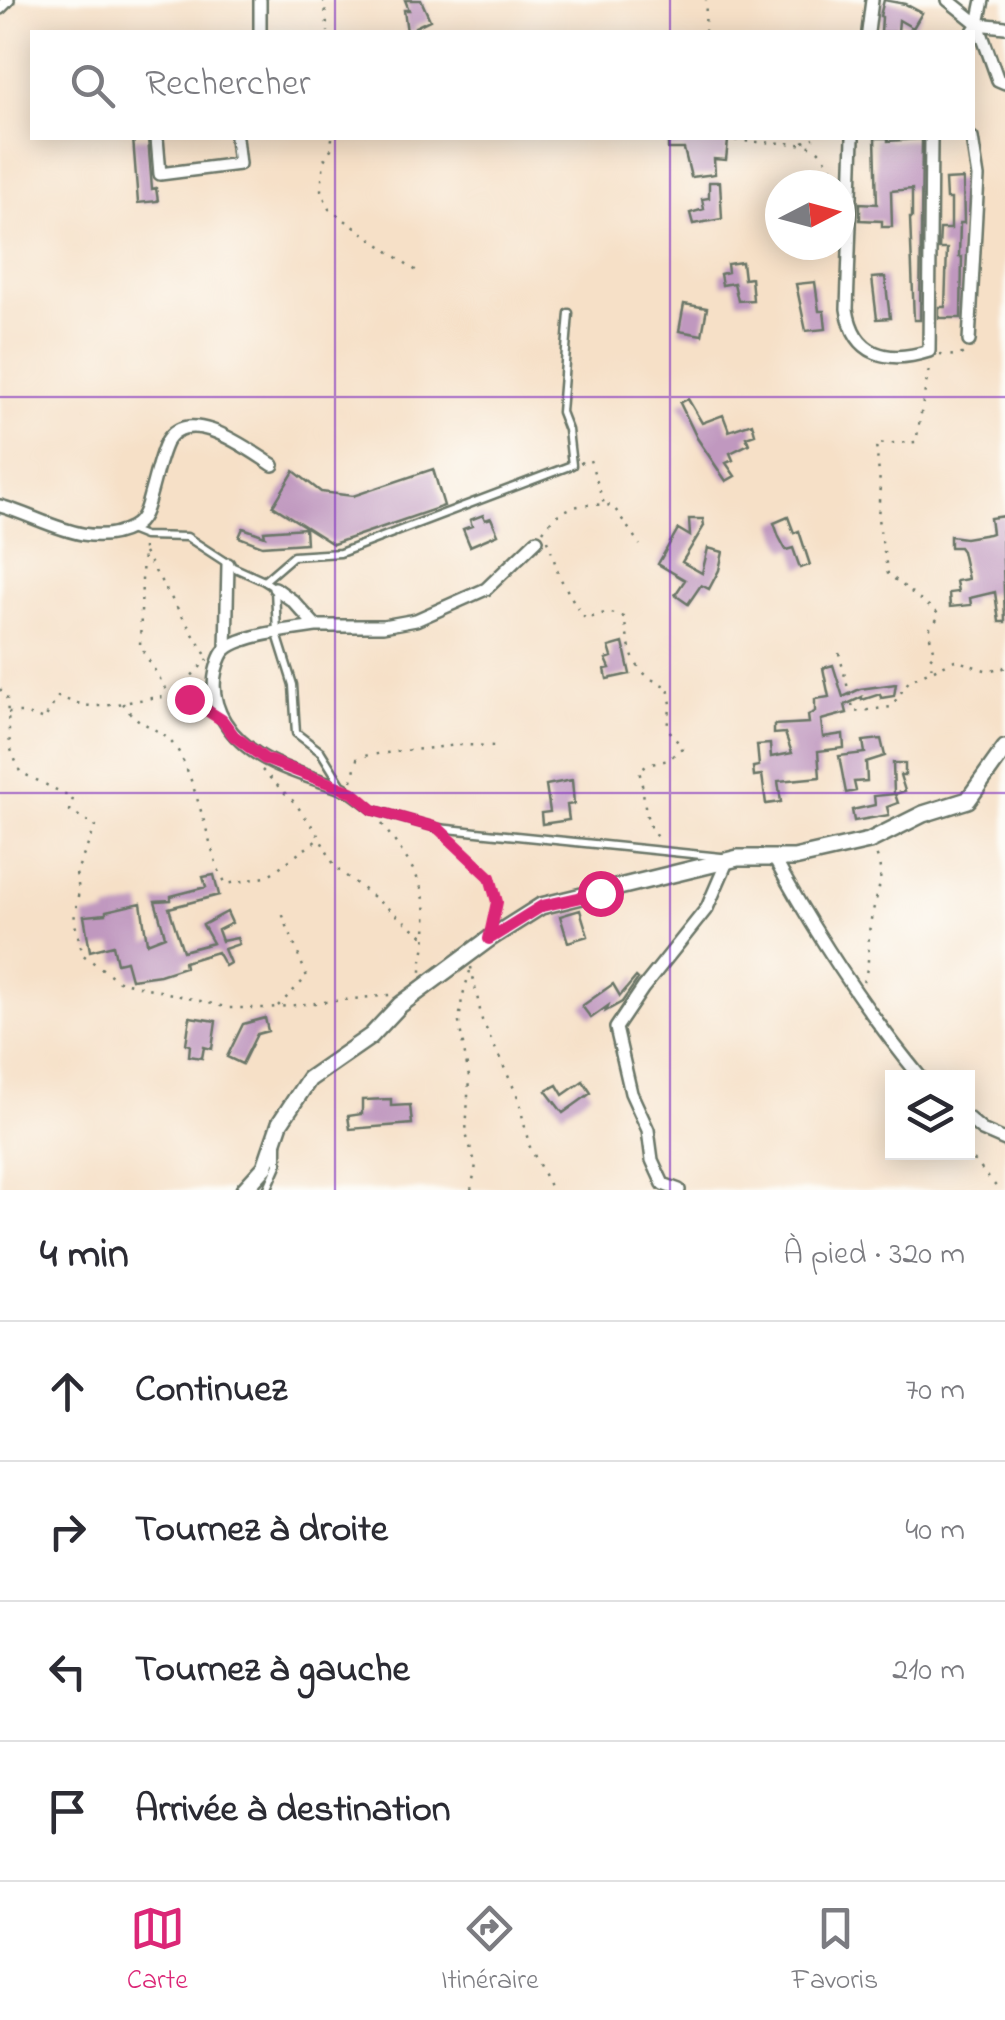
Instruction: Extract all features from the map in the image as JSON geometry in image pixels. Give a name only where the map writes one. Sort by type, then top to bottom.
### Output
[{"type":"street","points":[[0,8],[8,0]]},
{"type":"street","points":[[260,0],[260,30]]},
{"type":"street","points":[[868,30],[872,0]]},
{"type":"street","points":[[948,0],[975,28],[998,80],[1005,83]]},
{"type":"street","points":[[975,28],[982,0]]},
{"type":"street","points":[[975,28],[1005,27]]},
{"type":"street","points":[[157,140],[160,174],[238,164],[236,140]]},
{"type":"street","points":[[852,170],[853,140]]},
{"type":"street","points":[[849,260],[850,329],[865,347],[887,358],[926,352],[931,140]]},
{"type":"street","points":[[970,341],[978,177],[972,140]]},
{"type":"street","points":[[0,506],[70,533],[126,530],[142,520],[166,443],[182,428],[192,426],[216,431],[273,465]]},
{"type":"street","points":[[226,649],[240,642],[316,626],[382,626],[416,620],[486,589],[540,535]]},
{"type":"street","points":[[228,564],[226,649],[213,685],[222,720],[234,736],[265,759],[348,790]]},
{"type":"street","points":[[270,585],[293,600],[316,626]]},
{"type":"street","points":[[986,778],[1005,748]]},
{"type":"street","points":[[244,1190],[265,1167],[294,1098],[309,1079],[371,1036],[400,1004],[470,960],[489,939],[542,906],[732,861],[794,858],[872,840],[923,814],[968,800],[999,764],[1005,768]]},
{"type":"street","points":[[774,858],[806,915],[914,1070]]},
{"type":"street","points":[[679,1190],[664,1184],[652,1160],[648,1130],[631,1093],[616,1028],[708,908],[732,861]]},
{"type":"street","points":[[975,1124],[1005,1140]]},
{"type":"lane","points":[[569,314],[561,412],[568,430],[572,466],[340,553],[293,556],[270,585],[277,634],[293,685],[296,734],[322,752],[348,790],[373,810],[438,828],[732,861]]},
{"type":"lane","points":[[126,530],[144,536],[188,537],[228,564],[270,585]]},
{"type":"lane","points":[[267,1190],[278,1166],[277,1132]]},
{"type":"path","points":[[324,0],[328,30]]},
{"type":"path","points":[[706,0],[706,30]]},
{"type":"path","points":[[332,140],[324,160],[321,190],[329,209],[418,272]]},
{"type":"path","points":[[740,140],[778,145],[809,140]]},
{"type":"path","points":[[802,143],[818,149],[831,170]]},
{"type":"path","points":[[932,670],[930,658],[935,652],[928,631],[940,615],[888,574],[878,519],[876,444],[916,442],[930,363],[926,352],[958,356],[966,352],[970,341]]},
{"type":"path","points":[[572,466],[590,460],[604,505]]},
{"type":"path","points":[[640,545],[613,506],[604,505],[578,504],[552,517],[540,535],[559,576],[586,619],[608,612],[624,618],[628,646],[638,668],[647,679],[668,687],[671,704],[667,727],[682,748],[668,760],[648,764],[639,772],[655,836],[676,845],[682,854]]},
{"type":"path","points":[[144,536],[140,646],[171,697]]},
{"type":"path","points":[[142,551],[216,671]]},
{"type":"path","points":[[171,697],[208,659],[226,649]]},
{"type":"path","points":[[839,653],[854,712],[892,707],[909,680],[955,660],[988,671],[1002,667],[1005,671]]},
{"type":"path","points":[[0,688],[7,699],[10,747],[20,772],[72,798],[70,811],[96,826],[76,873],[79,890],[74,920],[83,955],[119,981],[229,1008],[277,1007],[421,991],[426,902],[414,866],[373,810]]},
{"type":"path","points":[[8,712],[44,720],[58,697],[92,707],[145,696],[189,699],[222,720]]},
{"type":"path","points":[[124,703],[131,717],[158,730],[178,750],[226,884],[266,876],[320,838]]},
{"type":"path","points":[[348,790],[357,759],[368,755],[459,745],[496,746]]},
{"type":"path","points":[[254,759],[295,803],[336,868],[426,938]]},
{"type":"path","points":[[438,828],[490,877],[497,902],[489,939]]},
{"type":"path","points":[[859,992],[868,969],[870,924],[883,871],[872,840]]},
{"type":"path","points":[[277,1007],[307,977],[280,908]]},
{"type":"path","points":[[470,960],[460,1024],[468,1077],[466,1134],[476,1166],[471,1190]]},
{"type":"path","points":[[470,960],[482,1020],[518,1097],[529,1145],[552,1190]]},
{"type":"path","points":[[974,1160],[998,1190]]},
{"type":"building","points":[[405,0],[421,0],[430,20],[416,30],[407,30],[404,10],[409,10]]},
{"type":"building","points":[[884,0],[905,4],[922,13],[913,28],[899,20],[898,30],[881,30]]},
{"type":"building","points":[[133,140],[148,140],[152,189],[156,188],[158,201],[138,203]]},
{"type":"building","points":[[668,140],[728,141],[726,160],[714,159],[715,174],[691,177],[684,149],[668,149]]},
{"type":"building","points":[[875,140],[922,140],[920,320],[914,320],[912,189],[891,191],[892,227],[882,227],[882,221],[860,220],[860,203],[877,204]]},
{"type":"building","points":[[963,179],[961,318],[939,318],[939,307],[945,307],[947,249],[939,249],[940,229],[951,229],[951,199],[946,199],[945,180]]},
{"type":"building","points":[[709,182],[720,182],[722,219],[693,224],[690,213],[704,209],[702,199],[709,198]]},
{"type":"building","points":[[742,262],[744,279],[751,278],[753,300],[738,301],[734,283],[722,285],[720,274],[728,272],[727,264]]},
{"type":"building","points":[[885,277],[890,318],[877,319],[872,278]]},
{"type":"building","points":[[815,282],[826,329],[806,331],[796,284]]},
{"type":"building","points":[[684,304],[707,308],[702,335],[679,331]]},
{"type":"building","points":[[688,399],[702,423],[723,415],[729,431],[752,423],[755,434],[746,437],[749,444],[730,453],[733,460],[726,463],[735,476],[726,481],[697,438],[680,403]]},
{"type":"building","points":[[433,469],[444,506],[333,544],[273,506],[294,471],[321,492],[353,496]]},
{"type":"building","points":[[483,515],[485,520],[491,518],[498,534],[470,546],[463,529],[472,526],[470,520]]},
{"type":"building","points":[[1005,516],[1005,622],[999,622],[995,592],[970,598],[971,605],[950,607],[949,593],[958,592],[956,581],[968,579],[962,551],[950,547],[950,536],[965,538],[992,533],[990,518]]},
{"type":"building","points":[[788,517],[794,533],[799,531],[810,565],[800,568],[793,548],[786,550],[779,537],[774,523]]},
{"type":"building","points":[[689,519],[703,519],[704,526],[682,562],[702,573],[708,548],[723,552],[709,589],[701,585],[688,604],[675,595],[685,580],[658,564],[678,529],[690,536]]},
{"type":"building","points":[[243,528],[265,536],[264,531],[305,528],[306,543],[262,546],[239,537]]},
{"type":"building","points":[[623,643],[630,674],[607,679],[605,669],[610,668],[606,659],[612,657],[609,647]]},
{"type":"building","points":[[833,665],[843,697],[860,689],[896,684],[894,696],[862,697],[845,705],[847,713],[821,720],[823,737],[843,734],[844,748],[818,751],[820,777],[778,781],[781,802],[766,804],[762,775],[754,776],[753,767],[759,766],[757,745],[770,744],[771,757],[792,753],[785,733],[774,734],[774,725],[809,723],[808,715],[815,712],[815,699],[829,697],[823,668]]},
{"type":"building","points":[[881,739],[885,756],[866,762],[867,781],[854,782],[856,791],[846,793],[839,756],[865,753],[863,741]]},
{"type":"building","points":[[893,763],[905,763],[905,775],[900,775],[905,791],[895,794],[898,803],[887,807],[889,815],[854,821],[852,810],[875,805],[874,796],[894,794]]},
{"type":"building","points":[[572,780],[574,804],[567,805],[569,820],[542,824],[541,813],[550,812],[546,785]]},
{"type":"building","points":[[214,875],[219,895],[169,908],[183,951],[213,943],[203,925],[227,912],[232,923],[218,930],[222,941],[237,938],[239,944],[224,949],[230,963],[225,966],[217,952],[184,962],[185,967],[160,975],[131,979],[126,961],[117,963],[113,945],[90,951],[84,916],[141,903],[147,943],[165,936],[155,901],[171,900],[171,896],[206,887],[203,877]]},
{"type":"building","points":[[580,910],[588,936],[568,942],[560,916]]},
{"type":"building","points":[[636,977],[622,1002],[606,1011],[608,1006],[591,1018],[582,1006],[613,984],[620,996]]},
{"type":"building","points":[[190,1017],[216,1021],[212,1049],[204,1047],[202,1058],[189,1056],[190,1045],[186,1044]]},
{"type":"building","points":[[265,1018],[268,1031],[257,1034],[242,1064],[227,1057],[243,1024]]},
{"type":"building","points":[[583,1081],[591,1093],[563,1113],[546,1091],[557,1085],[563,1095]]},
{"type":"building","points":[[391,1099],[391,1106],[410,1105],[412,1124],[350,1129],[348,1116],[362,1114],[362,1100]]},
{"type":"route","points":[[189,699],[222,720],[234,736],[265,759],[352,792],[373,810],[438,828],[490,877],[497,902],[489,939],[542,906],[600,893]]}]
